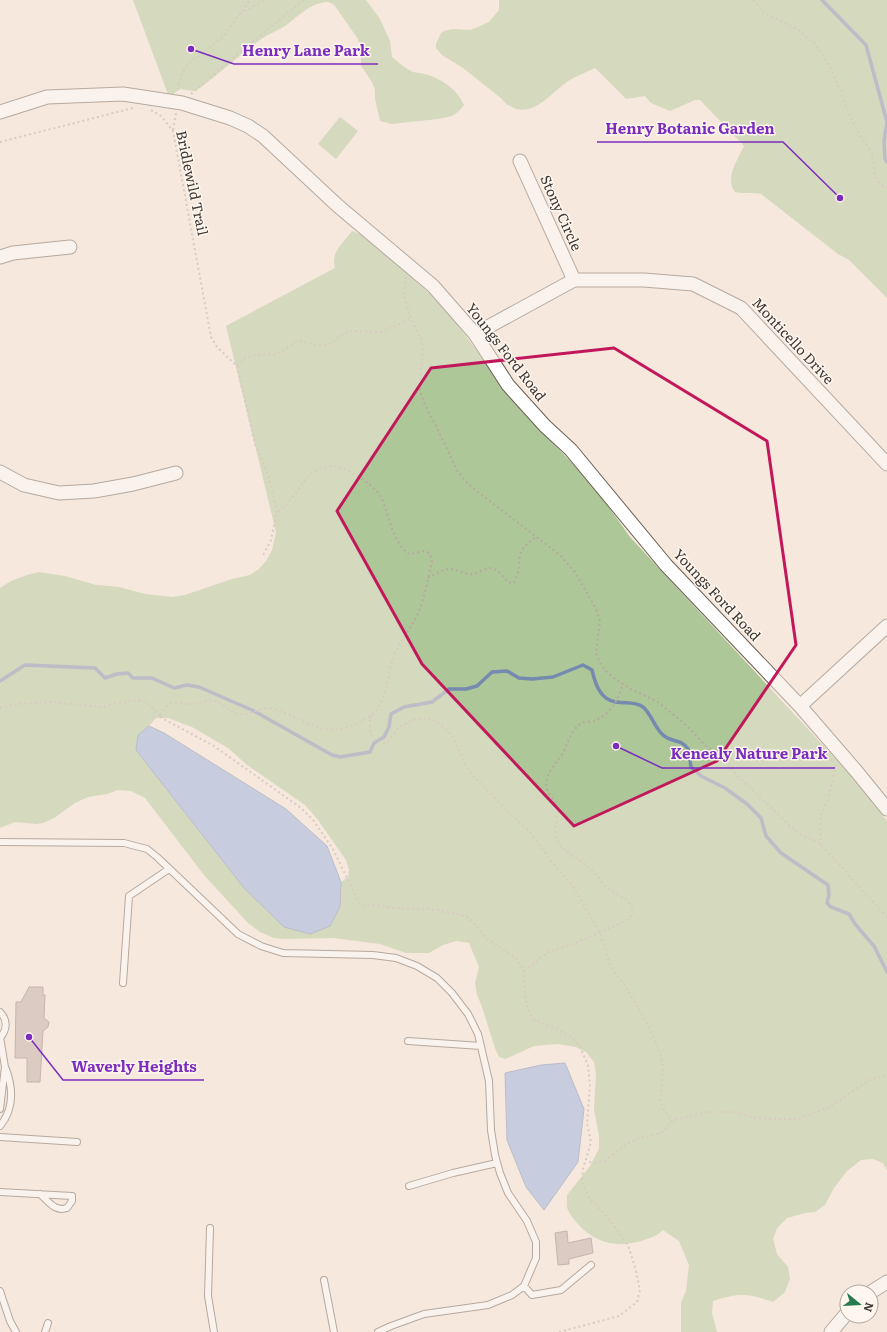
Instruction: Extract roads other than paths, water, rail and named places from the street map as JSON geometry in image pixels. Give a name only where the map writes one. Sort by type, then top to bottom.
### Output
[{"type":"street","name":"Youngs Ford Road","points":[[0,112],[47,97],[123,94],[180,102],[230,118],[248,126],[263,136],[338,206],[433,286],[475,334],[508,385],[545,426],[571,450],[666,565],[800,706],[887,809]]},
{"type":"street","name":"Stony Circle","points":[[520,161],[574,280]]},
{"type":"street","points":[[0,257],[13,253],[70,247]]},
{"type":"street","name":"Monticello Drive","points":[[475,334],[574,280],[644,280],[692,284],[741,308],[887,464]]},
{"type":"street","points":[[0,472],[24,485],[59,493],[94,491],[176,474]]},
{"type":"street","points":[[800,706],[887,626]]},
{"type":"street","points":[[831,1332],[839,1322]]},
{"type":"lane","points":[[0,842],[124,843],[147,849],[238,934],[261,946],[283,953],[373,955],[396,958],[417,966],[437,978],[452,993],[468,1014],[478,1034],[488,1081],[491,1130],[497,1164],[508,1193],[527,1221],[536,1242],[536,1258],[524,1286],[512,1295],[488,1305],[424,1314],[378,1332]]},
{"type":"lane","points":[[123,983],[129,896],[169,869]]},
{"type":"lane","points":[[0,1012],[6,1023],[5,1029],[0,1037],[5,1067],[11,1081],[10,1109],[6,1119],[0,1126]]},
{"type":"lane","points":[[408,1041],[481,1046]]},
{"type":"lane","points":[[0,1109],[5,1067]]},
{"type":"lane","points":[[0,1137],[77,1142]]},
{"type":"lane","points":[[409,1186],[453,1173],[497,1164]]},
{"type":"lane","points":[[0,1192],[40,1194],[72,1196],[72,1201],[67,1208],[59,1209],[55,1208],[40,1194]]},
{"type":"lane","points":[[210,1228],[208,1296],[214,1332]]},
{"type":"lane","points":[[524,1286],[532,1295],[561,1290],[591,1265]]},
{"type":"lane","points":[[324,1280],[334,1332]]},
{"type":"lane","points":[[0,1291],[10,1321],[16,1332]]},
{"type":"lane","points":[[45,1332],[48,1323]]},
{"type":"lane","points":[[388,1332],[391,1326]]},
{"type":"water","points":[[149,726],[164,733],[286,809],[327,846],[341,882],[340,907],[330,926],[310,934],[284,927],[244,888],[136,750],[138,735]]},
{"type":"water","points":[[565,1063],[584,1109],[578,1162],[544,1210],[526,1187],[507,1140],[505,1073],[541,1065]]},
{"type":"waterway","points":[[822,0],[866,45],[887,122],[884,141],[885,159],[887,162]]},
{"type":"waterway","points":[[0,681],[25,665],[95,668],[105,678],[117,674],[128,673],[133,678],[152,678],[174,688],[187,685],[199,687],[254,711],[332,755],[340,757],[370,752],[374,743],[384,737],[389,727],[391,714],[404,707],[432,702],[449,689],[466,689],[477,686],[492,672],[507,671],[519,678],[532,679],[553,677],[583,665],[592,670],[599,690],[610,701],[633,703],[646,709],[657,728],[665,737],[682,743],[688,749],[691,767],[701,776],[725,788],[747,804],[761,818],[766,836],[781,853],[828,885],[829,895],[827,903],[831,907],[849,914],[855,924],[874,946],[887,972]]},
{"type":"place","name":"Henry Lane Park","points":[[191,49]]},
{"type":"place","name":"Henry Botanic Garden","points":[[840,198]]},
{"type":"place","name":"Kenealy Nature Park","points":[[616,746]]},
{"type":"place","name":"Waverly Heights","points":[[29,1037]]}]
